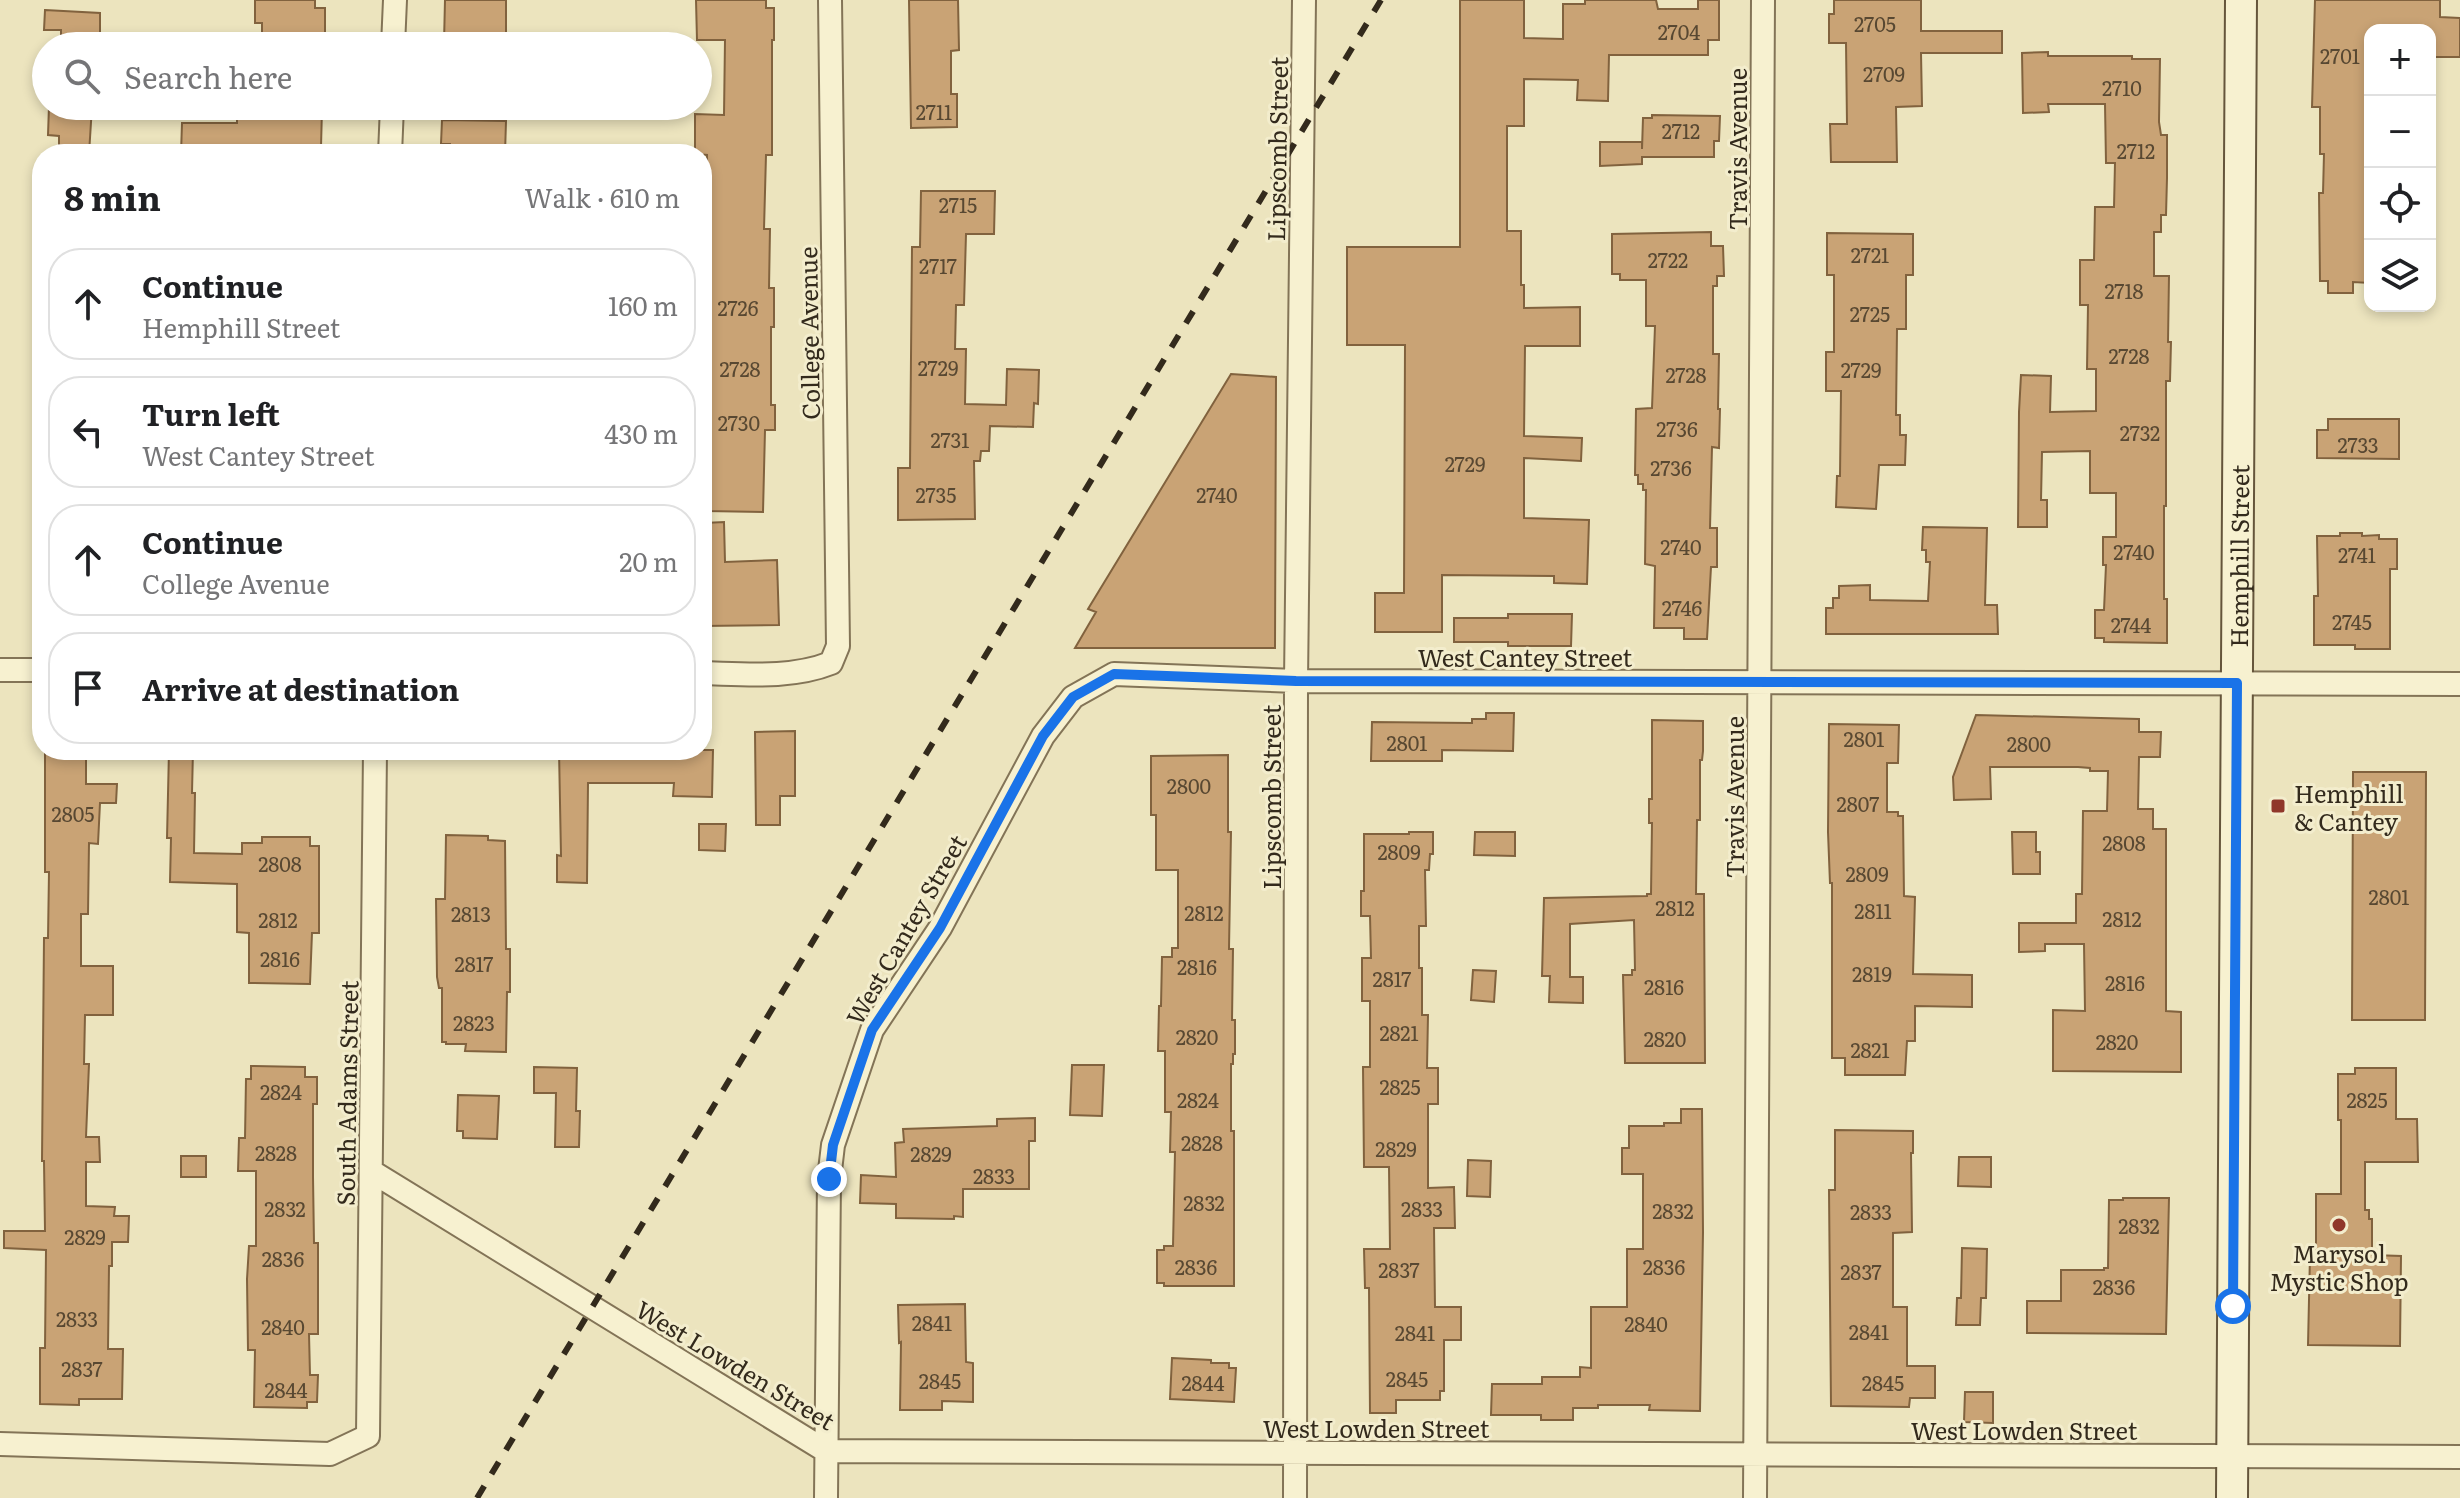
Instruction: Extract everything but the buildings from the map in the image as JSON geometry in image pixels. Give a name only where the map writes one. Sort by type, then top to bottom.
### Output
[{"type":"main road","name":"Hemphill Street","points":[[2232,1498],[2241,0]]},
{"type":"street","points":[[394,32],[395,0]]},
{"type":"street","name":"College Avenue","points":[[712,673],[780,674],[814,670],[831,663],[838,646],[830,0]]},
{"type":"street","name":"Lipscomb Street","points":[[1295,1498],[1296,681],[1304,0]]},
{"type":"street","name":"Travis Avenue","points":[[1755,1498],[1763,0]]},
{"type":"street","points":[[390,144],[391,120]]},
{"type":"street","points":[[0,670],[32,670]]},
{"type":"street","name":"West Cantey Street","points":[[826,1451],[829,1179],[833,1145],[872,1030],[940,928],[1043,736],[1073,697],[1114,674],[1296,681],[2460,684]]},
{"type":"street","name":"South Adams Street","points":[[0,1444],[330,1454],[368,1436],[375,760]]},
{"type":"street","name":"West Lowden Street","points":[[371,1171],[826,1451],[2460,1457]]},
{"type":"street","points":[[826,1451],[826,1498]]},
{"type":"railway","points":[[477,1498],[1381,0]]},
{"type":"place","name":"Hemphill & Cantey","points":[[2278,806]]},
{"type":"place","name":"Marysol Mystic Shop","points":[[2339,1225]]},
{"type":"route","points":[[829,1179],[833,1145],[872,1030],[940,928],[1043,736],[1073,697],[1114,674],[1296,681],[2237,683],[2233,1306]]}]
